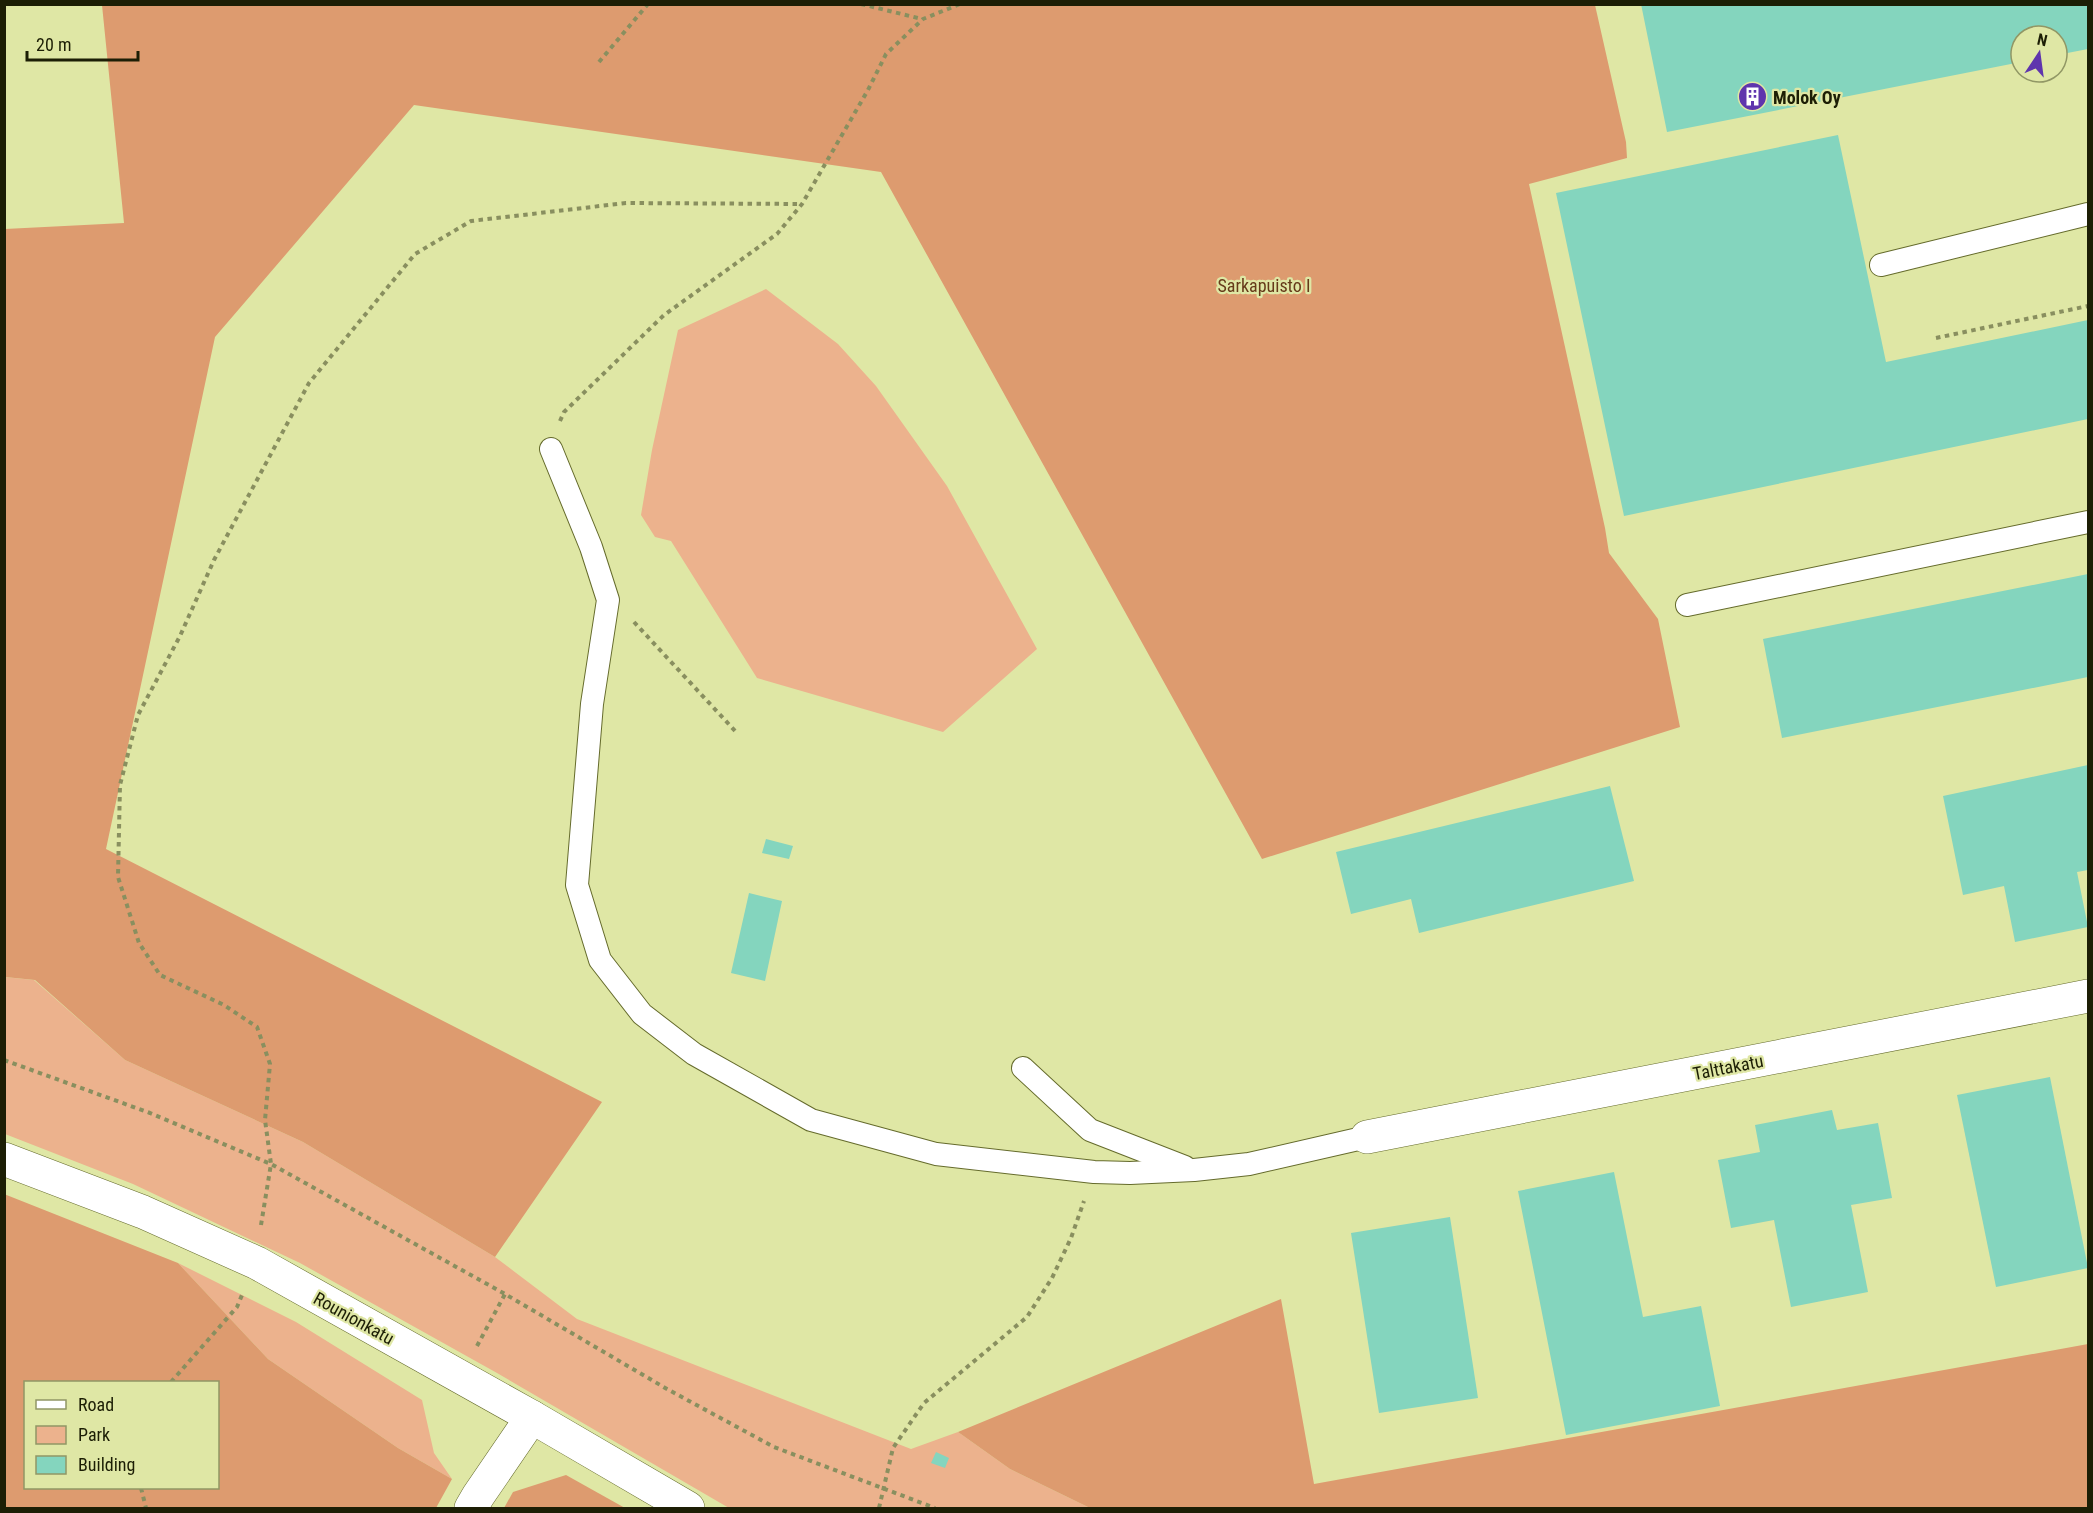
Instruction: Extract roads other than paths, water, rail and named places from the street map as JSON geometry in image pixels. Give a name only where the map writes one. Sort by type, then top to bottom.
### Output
[{"type":"street","name":"Talttakatu","points":[[1367,1137],[2088,996]]},
{"type":"street","name":"Rounionkatu","points":[[4,1159],[143,1212],[257,1263],[532,1417],[687,1509]]},
{"type":"street","points":[[471,1509],[532,1417]]},
{"type":"lane","points":[[1881,265],[2088,214]]},
{"type":"lane","points":[[551,449],[591,547],[608,600],[592,704],[577,885],[600,960],[642,1014],[694,1054],[811,1120],[936,1154],[1094,1172],[1130,1173],[1194,1170],[1249,1164],[1367,1137]]},
{"type":"lane","points":[[1687,604],[2088,522]]},
{"type":"lane","points":[[1023,1068],[1090,1130],[1194,1170]]},
{"type":"place","name":"Molok Oy","points":[[1752,97]]},
{"type":"park label","name":"Sarkapuisto I","points":[[1264,285]]}]
